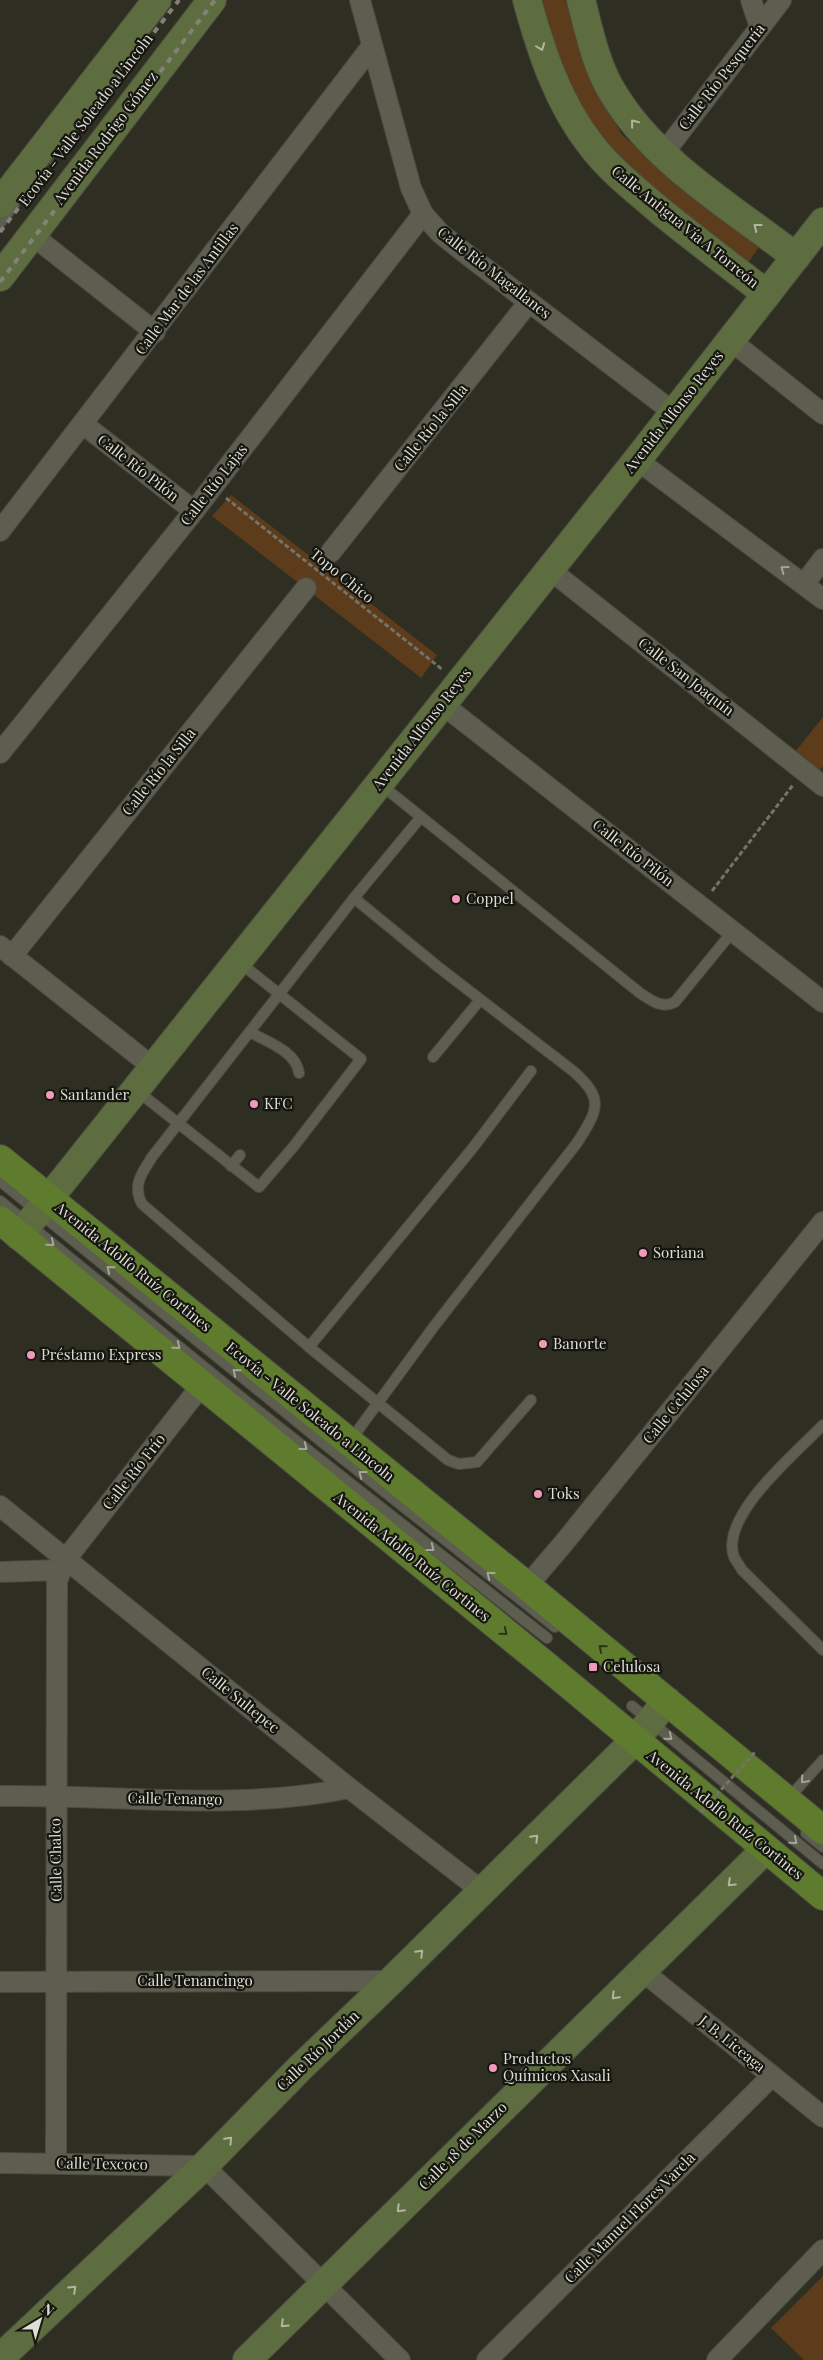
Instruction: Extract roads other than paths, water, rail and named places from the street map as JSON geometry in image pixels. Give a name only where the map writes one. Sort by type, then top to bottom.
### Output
[{"type":"main road","name":"Avenida Adolfo Ruíz Cortines","points":[[0,1158],[27,1218],[201,1386],[533,1656],[651,1715],[787,1800],[812,1829]]},
{"type":"main road","name":"Avenida Adolfo Ruíz Cortines","points":[[27,1218],[349,1443],[527,1586],[651,1715],[766,1849],[823,1896]]},
{"type":"street","points":[[9,201],[157,0]]},
{"type":"street","name":"Avenida Rodrigo Gómez","points":[[0,277],[212,0]]},
{"type":"street","name":"Calle Río Magallanes","points":[[360,0],[411,188],[423,214],[440,233],[674,412]]},
{"type":"street","name":"Calle Antigua Vía A Torreón","points":[[527,0],[537,38],[554,83],[590,144],[611,168],[643,196],[708,250],[767,294]]},
{"type":"street","points":[[581,0],[601,68],[612,92],[630,119],[663,154],[796,257]]},
{"type":"street","points":[[751,0],[760,28]]},
{"type":"street","name":"Calle Río Pesquería","points":[[663,154],[781,0]]},
{"type":"street","name":"Calle Mar de las Antillas","points":[[0,531],[155,332],[372,46]]},
{"type":"street","name":"Calle Río Lajas","points":[[0,753],[194,511],[423,214]]},
{"type":"street","name":"Avenida Alfonso Reyes","points":[[27,1218],[154,1068],[637,460],[823,222]]},
{"type":"street","points":[[32,235],[155,332]]},
{"type":"street","name":"Calle Río la Silla","points":[[331,552],[529,302]]},
{"type":"street","points":[[730,340],[823,414]]},
{"type":"street","name":"Calle Río Pilón","points":[[83,424],[194,511]]},
{"type":"street","points":[[637,460],[823,598]]},
{"type":"street","points":[[804,584],[823,559]]},
{"type":"street","name":"Calle San Joaquín","points":[[549,569],[823,786]]},
{"type":"street","name":"Calle Río la Silla","points":[[6,951],[306,588]]},
{"type":"street","name":"Calle Río Pilón","points":[[442,704],[823,1002]]},
{"type":"street","points":[[6,951],[154,1068]]},
{"type":"street","name":"Calle Celulosa","points":[[527,1586],[564,1544],[823,1222]]},
{"type":"street","name":"Calle Río Frío","points":[[63,1565],[201,1386]]},
{"type":"street","name":"Calle Sultepec","points":[[0,1506],[63,1565],[482,1891]]},
{"type":"street","points":[[0,1572],[63,1565]]},
{"type":"street","name":"Calle Chalco","points":[[56,2162],[58,1982],[56,1618],[57,1581],[63,1565]]},
{"type":"street","name":"Calle Río Jordán","points":[[0,2358],[204,2166],[300,2068],[482,1891],[651,1715]]},
{"type":"street","name":"Calle Tenango","points":[[0,1796],[56,1795],[169,1800],[255,1800],[300,1797],[350,1788]]},
{"type":"street","name":"Calle 18 de Marzo","points":[[247,2360],[766,1849]]},
{"type":"street","name":"J. B. Liceaga","points":[[641,1970],[823,2117]]},
{"type":"street","name":"Calle Tenancingo","points":[[0,1982],[391,1981]]},
{"type":"street","name":"Calle Manuel Flores Varela","points":[[487,2360],[772,2076]]},
{"type":"street","name":"Calle Texcoco","points":[[0,2163],[56,2162],[204,2166]]},
{"type":"street","points":[[204,2166],[323,2286],[400,2360]]},
{"type":"street","points":[[717,2360],[823,2250]]},
{"type":"lane","points":[[0,223],[9,201]]},
{"type":"lane","points":[[379,783],[640,993],[658,1004],[670,1005],[676,1002],[733,931]]},
{"type":"lane","points":[[421,817],[354,898],[152,1157],[139,1178],[138,1196],[142,1204],[309,1346],[448,1460],[459,1464],[477,1462],[488,1452],[531,1400]]},
{"type":"lane","points":[[349,1443],[435,1325],[578,1143],[592,1121],[595,1108],[595,1098],[584,1081],[354,898]]},
{"type":"lane","points":[[136,1090],[259,1187],[294,1146],[360,1059],[238,962]]},
{"type":"lane","points":[[433,1058],[480,1000]]},
{"type":"lane","points":[[250,1032],[290,1055],[298,1066],[299,1073]]},
{"type":"lane","points":[[309,1346],[466,1156],[531,1071]]},
{"type":"lane","points":[[231,1166],[240,1155]]},
{"type":"lane","name":"Ecovía - Valle Soleado a Lincoln","points":[[0,1181],[27,1218],[332,1450],[555,1627]]},
{"type":"lane","points":[[0,1201],[27,1218],[264,1416],[547,1638]]},
{"type":"lane","points":[[823,1425],[745,1507],[736,1524],[733,1540],[734,1556],[742,1570],[823,1650]]},
{"type":"lane","points":[[651,1715],[823,1864]]},
{"type":"lane","points":[[787,1800],[823,1760]]},
{"type":"lane","points":[[812,1829],[823,1847]]},
{"type":"railway","points":[[0,232],[179,0]]},
{"type":"railway","points":[[0,282],[215,0]]},
{"type":"place","name":"Coppel","points":[[456,899]]},
{"type":"place","name":"Santander","points":[[50,1095]]},
{"type":"place","name":"KFC","points":[[254,1104]]},
{"type":"place","name":"Soriana","points":[[643,1253]]},
{"type":"place","name":"Banorte","points":[[543,1344]]},
{"type":"place","name":"Préstamo Express","points":[[31,1355]]},
{"type":"place","name":"Toks","points":[[538,1494]]},
{"type":"place","name":"Celulosa","points":[[593,1667]]},
{"type":"place","name":"Productos Químicos Xasali","points":[[493,2068]]}]
